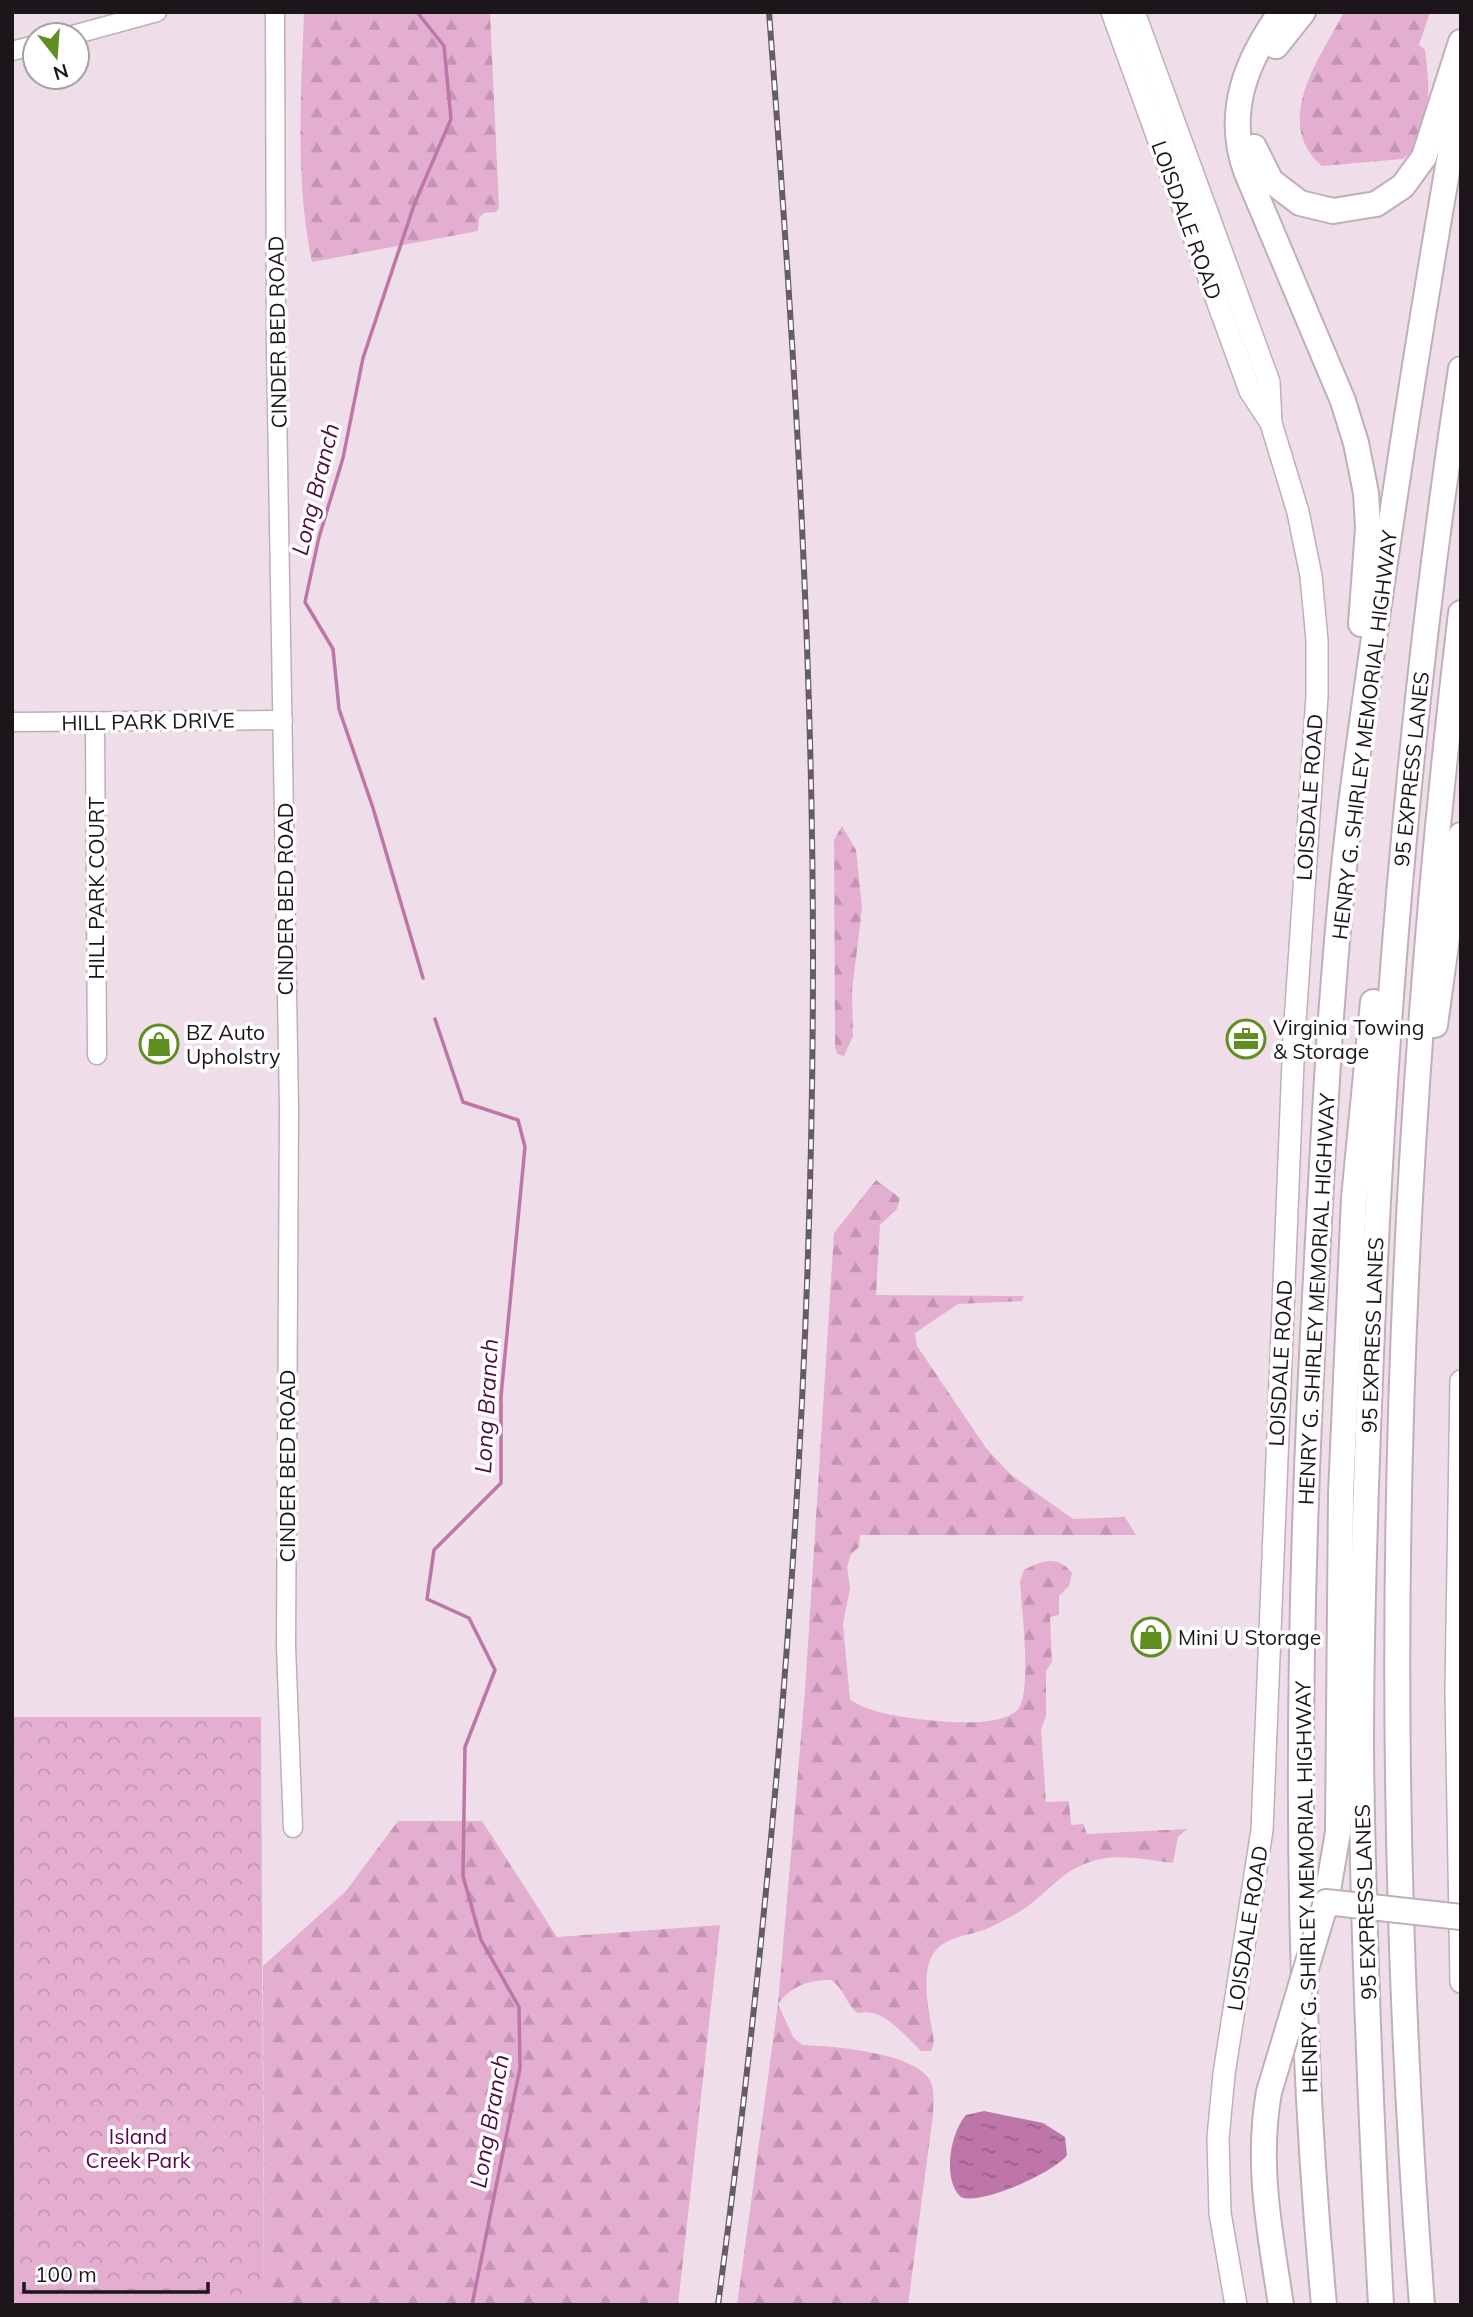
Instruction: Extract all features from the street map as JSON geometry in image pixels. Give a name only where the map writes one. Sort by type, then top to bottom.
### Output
[{"type":"highway","points":[[1281,12],[1262,40],[1244,78],[1237,103],[1237,138],[1246,171],[1343,401],[1360,461],[1368,528],[1361,617],[1365,708]]},
{"type":"highway","points":[[1303,12],[1266,63],[1255,91],[1250,128],[1259,162],[1272,181],[1300,203],[1322,210],[1345,211],[1376,204],[1411,177],[1429,145],[1446,81],[1461,42]]},
{"type":"highway","name":"HENRY G. SHIRLEY MEMORIAL HIGHWAY","points":[[1324,2305],[1305,1998],[1301,1776],[1304,1550],[1330,1043],[1354,781],[1404,425],[1461,92]]},
{"type":"highway","name":"95 EXPRESS LANES","points":[[1381,2305],[1362,1762],[1365,1490],[1387,1030],[1407,805],[1461,369]]},
{"type":"highway","points":[[1422,2305],[1411,2164],[1397,1830],[1402,1344],[1412,1150],[1431,903],[1461,613]]},
{"type":"highway","points":[[1281,2305],[1261,2164],[1263,2126],[1269,2092],[1326,1902],[1338,1832],[1341,1494],[1354,1198],[1374,998],[1407,805]]},
{"type":"highway","points":[[1412,1150],[1445,966],[1461,835]]},
{"type":"highway","points":[[1326,1902],[1461,1917]]},
{"type":"main road","name":"LOISDALE ROAD","points":[[1112,12],[1250,391],[1271,423]]},
{"type":"main road","name":"LOISDALE ROAD","points":[[1134,12],[1269,382],[1271,423],[1305,543],[1318,669],[1294,1037],[1262,1830],[1224,2074],[1218,2138],[1220,2213],[1236,2305]]},
{"type":"main road","points":[[1461,1381],[1456,1691],[1461,1982]]},
{"type":"street","points":[[91,30],[157,12]]},
{"type":"street","name":"CINDER BED ROAD","points":[[275,12],[276,346],[289,1109],[286,1646],[293,1828]]},
{"type":"street","name":"HILL PARK DRIVE","points":[[12,722],[284,720]]},
{"type":"street","name":"HILL PARK COURT","points":[[95,722],[97,1055]]},
{"type":"green space","points":[[304,12],[490,12],[499,208],[496,212],[484,213],[479,218],[478,231],[312,262],[301,169]]},
{"type":"green space","points":[[1344,12],[1430,12],[1419,45],[1425,50],[1428,78],[1426,124],[1414,149],[1403,159],[1322,166],[1307,148],[1301,129],[1300,109],[1305,89]]},
{"type":"green space","points":[[842,826],[856,850],[862,908],[852,991],[853,1036],[844,1056],[837,1054],[835,1046],[834,840]]},
{"type":"green space","points":[[876,1180],[900,1198],[897,1209],[880,1225],[876,1295],[1024,1296],[1022,1301],[958,1304],[915,1333],[917,1346],[986,1448],[1011,1475],[1073,1519],[1125,1517],[1136,1535],[860,1535],[859,1547],[851,1554],[847,1567],[850,1588],[843,1624],[850,1700],[875,1711],[907,1718],[976,1722],[1011,1715],[1020,1706],[1025,1681],[1020,1582],[1024,1570],[1043,1562],[1061,1564],[1072,1573],[1069,1586],[1059,1596],[1059,1615],[1050,1617],[1052,1662],[1046,1671],[1046,1716],[1041,1730],[1046,1802],[1069,1801],[1071,1825],[1083,1824],[1087,1834],[1187,1829],[1178,1837],[1173,1863],[1123,1857],[1083,1865],[1066,1874],[1015,1915],[984,1930],[952,1939],[938,1948],[929,1963],[926,1986],[934,2043],[931,2051],[921,2051],[885,2018],[868,2012],[858,2013],[831,1980],[801,1985],[778,2004],[805,1691],[834,1233]]},
{"type":"green space","name":"Island Creek Park","points":[[12,1717],[261,1717],[264,2305],[12,2305]]},
{"type":"green space","points":[[398,1821],[482,1821],[557,1937],[720,1925],[678,2305],[264,2305],[263,1966],[346,1891]]},
{"type":"green space","points":[[778,2004],[793,2037],[802,2045],[852,2049],[892,2057],[923,2072],[931,2082],[933,2115],[908,2305],[737,2305]]},
{"type":"water","points":[[984,2111],[1043,2123],[1065,2137],[1067,2155],[1048,2170],[1017,2186],[984,2197],[961,2197],[952,2180],[952,2144],[966,2115]]},
{"type":"waterway","name":"Long Branch","points":[[417,12],[444,46],[451,119],[414,205],[363,358],[343,458],[319,537],[305,602],[333,649],[339,709],[373,808],[423,978]]},
{"type":"waterway","name":"Long Branch","points":[[435,1019],[463,1102],[518,1120],[525,1147],[501,1396],[501,1483],[434,1550],[427,1599],[469,1618],[495,1670],[465,1747],[463,1876],[481,1940],[519,2007],[520,2068],[472,2305]]},
{"type":"railway","points":[[718,2305],[758,1969],[788,1633],[807,1296],[811,1127],[813,958],[810,721],[800,485],[769,12]]},
{"type":"place","name":"Virginia Towing & Storage","points":[[1246,1039]]},
{"type":"place","name":"BZ Auto Upholstry","points":[[159,1044]]},
{"type":"place","name":"Mini U Storage","points":[[1151,1637]]}]
